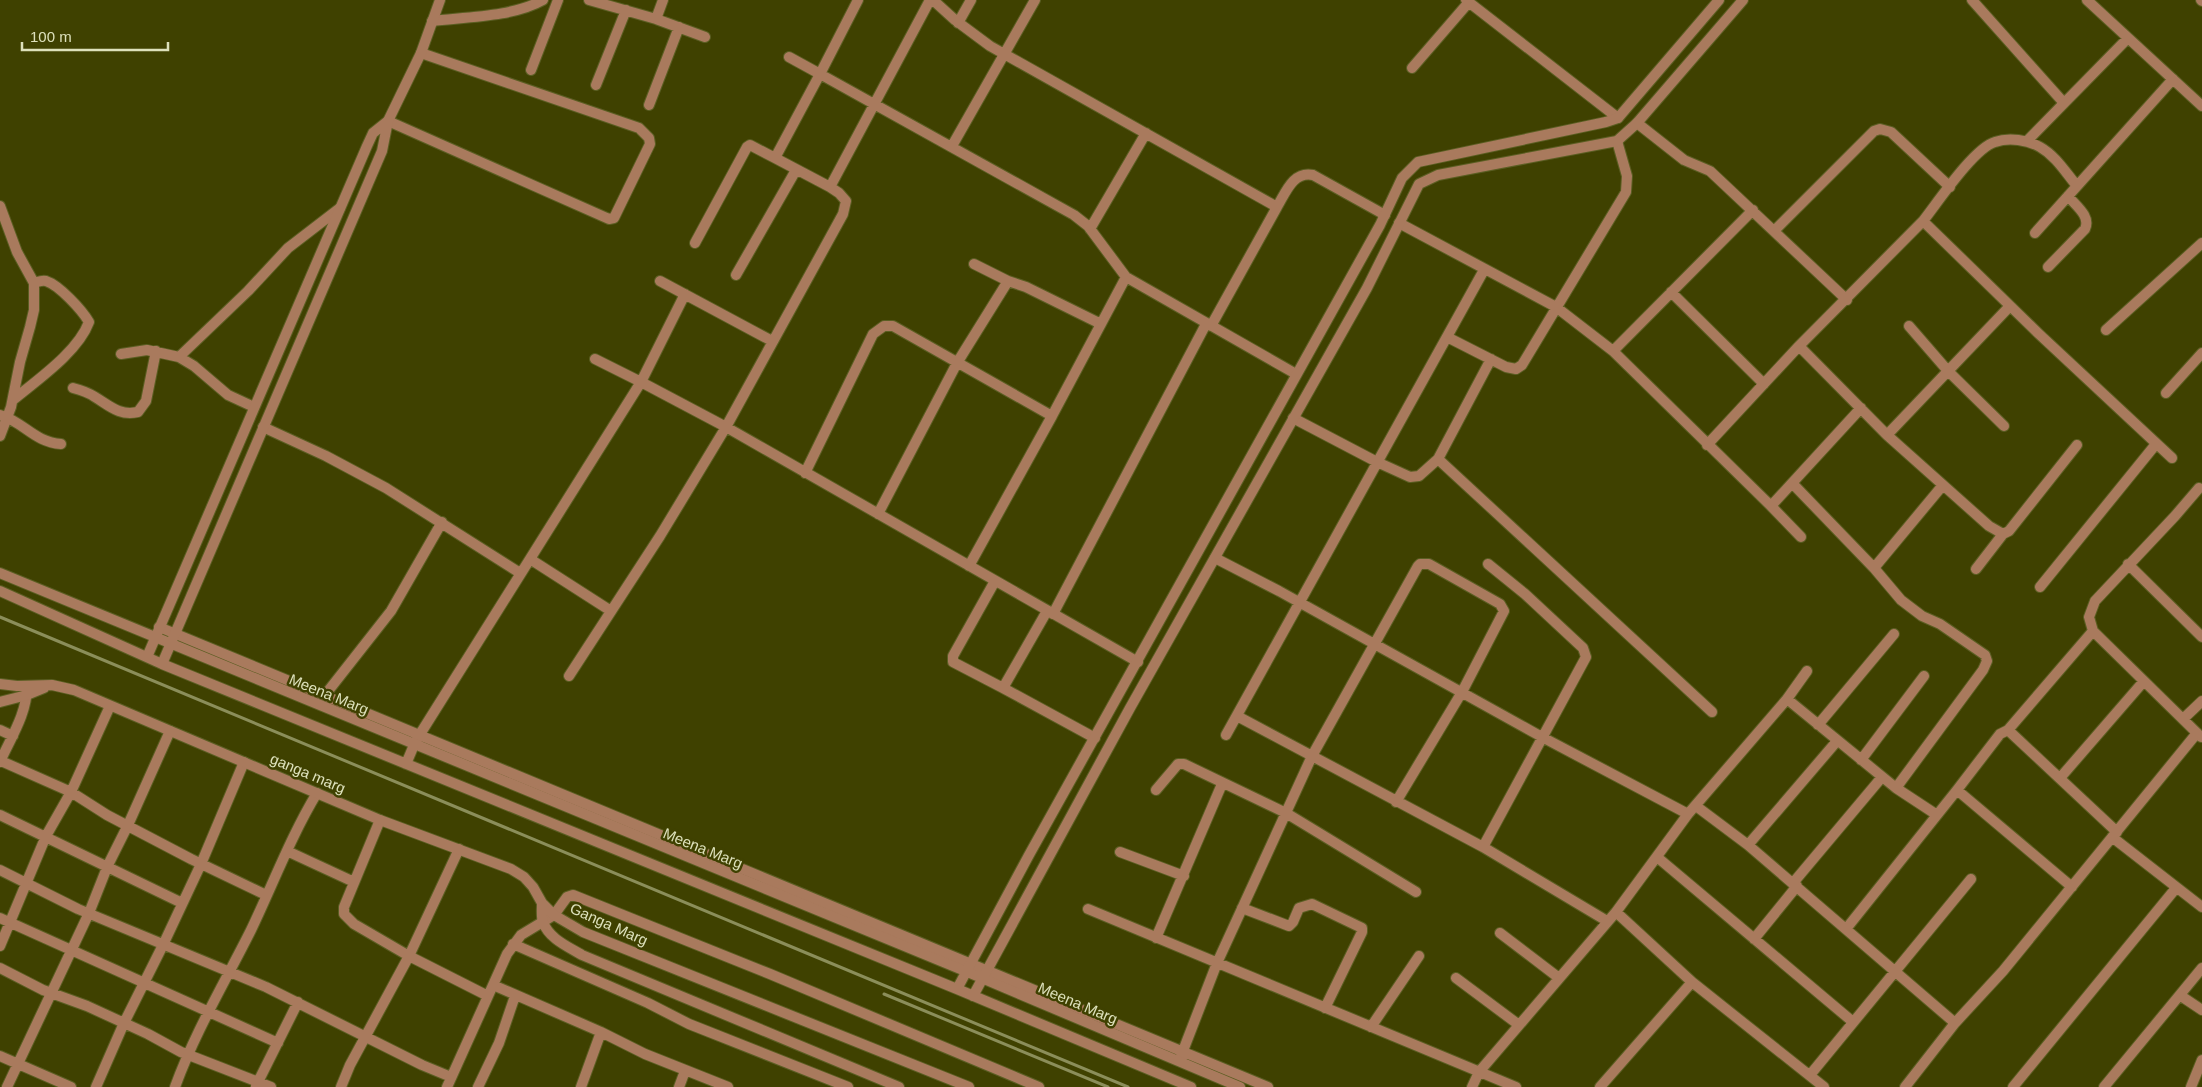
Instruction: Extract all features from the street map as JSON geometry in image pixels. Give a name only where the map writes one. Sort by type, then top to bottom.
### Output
[{"type":"street","points":[[162,664],[382,151],[388,121],[421,53],[440,0]]},
{"type":"street","points":[[432,21],[519,10],[543,0]]},
{"type":"street","points":[[531,70],[558,0]]},
{"type":"street","points":[[589,0],[656,19],[705,37]]},
{"type":"street","points":[[656,19],[664,0]]},
{"type":"street","points":[[775,158],[858,0]]},
{"type":"street","points":[[830,187],[932,0],[958,22],[1004,54],[1277,207]]},
{"type":"street","points":[[958,22],[971,0]]},
{"type":"street","points":[[952,146],[1035,0]]},
{"type":"street","points":[[957,989],[967,967],[1138,662],[1384,215],[1402,178],[1418,162],[1618,118],[1719,0]]},
{"type":"street","points":[[973,996],[1130,708],[1367,288],[1419,184],[1438,175],[1617,141],[1636,123],[1744,0]]},
{"type":"street","points":[[1972,0],[2064,103]]},
{"type":"street","points":[[2087,0],[2202,106]]},
{"type":"street","points":[[1412,68],[1467,1],[1618,118]]},
{"type":"street","points":[[596,85],[626,10]]},
{"type":"street","points":[[649,106],[679,27]]},
{"type":"street","points":[[2026,141],[2128,38]]},
{"type":"street","points":[[388,121],[609,219],[614,218],[631,186],[650,144],[649,138],[639,128],[421,53]]},
{"type":"street","points":[[789,57],[1074,215],[1090,229],[1126,278],[1296,374]]},
{"type":"street","points":[[2035,232],[2173,79]]},
{"type":"street","points":[[147,658],[373,133],[388,121]]},
{"type":"street","points":[[1636,123],[1684,160],[1710,171],[1847,300]]},
{"type":"street","points":[[1774,231],[1874,131],[1880,129],[1891,132],[1950,187]]},
{"type":"street","points":[[1090,229],[1146,133]]},
{"type":"street","points":[[1447,337],[1506,368],[1516,369],[1522,365],[1626,192],[1627,176],[1617,141]]},
{"type":"street","points":[[1707,445],[1799,346],[1847,300],[1923,221],[1969,162],[1984,149],[1995,142],[2026,141],[2042,148],[2061,165],[2077,186]]},
{"type":"street","points":[[569,676],[726,428],[845,210],[846,201],[830,187],[756,147],[747,147],[696,243]]},
{"type":"street","points":[[736,275],[796,170]]},
{"type":"street","points":[[1004,688],[1050,612],[1208,325],[1277,207],[1295,178],[1306,174],[1313,175],[1484,270],[1556,307],[1613,351],[1801,537]]},
{"type":"street","points":[[2048,266],[2085,229],[2088,223],[2068,196]]},
{"type":"street","points":[[0,206],[16,252],[34,283],[32,319],[20,362],[13,400]]},
{"type":"street","points":[[179,357],[248,291],[288,248],[340,208]]},
{"type":"street","points":[[1613,351],[1753,210]]},
{"type":"street","points":[[1923,221],[2010,306],[2172,458]]},
{"type":"street","points":[[2106,330],[2202,244]]},
{"type":"street","points":[[974,264],[1102,324]]},
{"type":"street","points":[[1226,735],[1484,270]]},
{"type":"street","points":[[969,566],[1126,278]]},
{"type":"street","points":[[0,436],[3,416],[13,400],[54,365],[81,336],[89,322],[86,316],[47,281],[41,280],[34,283]]},
{"type":"street","points":[[660,281],[772,341]]},
{"type":"street","points":[[878,514],[957,363],[1008,281]]},
{"type":"street","points":[[1671,292],[1764,384]]},
{"type":"street","points":[[406,764],[420,734],[641,382],[684,294]]},
{"type":"street","points":[[1887,435],[2010,306]]},
{"type":"street","points":[[805,472],[873,334],[884,326],[893,326],[1052,416]]},
{"type":"street","points":[[1909,326],[1948,371],[2004,426]]},
{"type":"street","points":[[1799,346],[1887,435],[1989,526],[2003,534]]},
{"type":"street","points":[[121,354],[135,351],[156,351],[179,357],[194,366],[228,395],[254,407]]},
{"type":"street","points":[[73,388],[94,396],[114,410],[129,414],[138,412],[146,401],[156,351]]},
{"type":"street","points":[[2166,393],[2202,353]]},
{"type":"street","points":[[596,359],[805,472],[1138,662]]},
{"type":"street","points":[[1293,418],[1377,462],[1413,477],[1419,476],[1438,459],[1491,359]]},
{"type":"street","points":[[1770,506],[1861,408]]},
{"type":"street","points":[[3,416],[42,441],[61,444]]},
{"type":"street","points":[[264,427],[326,456],[442,522],[520,573]]},
{"type":"street","points":[[2040,587],[2156,444]]},
{"type":"street","points":[[1976,569],[2003,534],[2009,531],[2077,445]]},
{"type":"street","points":[[1438,459],[1712,712]]},
{"type":"street","points":[[1792,483],[1874,568],[1901,600],[1922,616],[1940,624],[1984,655],[1987,661],[1983,670],[1896,788]]},
{"type":"street","points":[[1874,568],[1943,485]]},
{"type":"street","points":[[1905,1087],[1955,1023],[2003,971],[2114,834],[2200,735],[2093,631],[2089,617],[2095,601],[2199,488]]},
{"type":"street","points":[[325,695],[391,611],[442,522]]},
{"type":"street","points":[[1215,558],[1299,602],[1542,737],[1688,814]]},
{"type":"street","points":[[530,559],[611,610]]},
{"type":"street","points":[[1172,1079],[1217,963],[1312,756],[1418,566],[1420,564],[1429,564],[1500,604],[1504,611],[1462,692],[1396,802]]},
{"type":"street","points":[[1483,847],[1586,657],[1583,648],[1525,594],[1488,564]]},
{"type":"street","points":[[2128,564],[2202,637]]},
{"type":"street","name":"Meena Marg","points":[[0,573],[414,745],[967,967]]},
{"type":"street","points":[[995,581],[953,656],[953,662],[1095,738]]},
{"type":"street","points":[[0,591],[147,658],[957,989],[1191,1087]]},
{"type":"street","points":[[159,627],[420,734],[967,967],[1183,1051],[1268,1087]]},
{"type":"street","points":[[1846,929],[2000,734],[2008,730],[2093,631]]},
{"type":"street","points":[[1818,724],[1894,634]]},
{"type":"street","points":[[1472,1087],[1478,1072],[1616,912],[1688,814],[1786,699],[1807,670]]},
{"type":"street","points":[[1861,760],[1924,676]]},
{"type":"street","points":[[2060,778],[2144,681]]},
{"type":"street","name":"ganga marg","points":[[0,684],[27,691]]},
{"type":"street","name":"ganga marg","points":[[0,702],[27,691],[52,685],[74,690],[380,820],[511,870],[524,877],[533,887],[542,903]]},
{"type":"street","points":[[27,691],[13,736],[0,762],[71,792],[128,826],[266,895]]},
{"type":"street","points":[[1786,699],[1896,788],[1937,815]]},
{"type":"street","points":[[2183,719],[2202,701]]},
{"type":"street","points":[[0,946],[5,919],[25,883],[46,836],[71,792],[110,706]]},
{"type":"street","points":[[1237,716],[1483,847],[1607,921]]},
{"type":"street","points":[[0,730],[13,736]]},
{"type":"street","points":[[2008,730],[2060,778],[2114,834],[2176,888],[2202,907]]},
{"type":"street","points":[[8,1087],[32,1037],[50,992],[89,913],[107,866],[128,826],[170,731]]},
{"type":"street","points":[[1748,845],[1837,741]]},
{"type":"street","points":[[96,1087],[124,1023],[164,945],[201,864],[244,762]]},
{"type":"street","points":[[1156,790],[1178,764],[1184,764],[1222,784],[1286,813],[1416,892]]},
{"type":"street","points":[[1754,939],[1882,776]]},
{"type":"street","points":[[1156,938],[1222,784]]},
{"type":"street","points":[[1957,790],[2072,887]]},
{"type":"street","points":[[175,1087],[228,971],[252,928],[300,821],[317,793]]},
{"type":"street","points":[[1696,806],[1748,845],[1955,1023]]},
{"type":"street","points":[[0,815],[182,903]]},
{"type":"street","points":[[380,820],[344,907],[346,918],[408,956],[488,996]]},
{"type":"street","points":[[341,1087],[350,1065],[367,1037],[408,956],[459,849]]},
{"type":"street","points":[[287,851],[354,882]]},
{"type":"street","points":[[1120,852],[1184,876]]},
{"type":"street","points":[[1657,858],[1853,1022]]},
{"type":"street","points":[[0,870],[89,913],[298,1002],[449,1082],[513,944],[522,935],[554,915],[567,897],[573,895],[1039,1087]]},
{"type":"street","points":[[1810,1075],[1971,879]]},
{"type":"street","points":[[2013,1087],[2176,888]]},
{"type":"street","points":[[542,903],[543,922],[556,940],[582,955],[899,1087]]},
{"type":"street","name":"Ganga Marg","points":[[542,903],[554,915],[583,932],[969,1087]]},
{"type":"street","points":[[1242,908],[1289,926],[1293,922],[1299,908],[1312,904],[1362,928],[1362,932],[1325,1008]]},
{"type":"street","points":[[1088,909],[1516,1087]]},
{"type":"street","points":[[1616,912],[1692,982],[1824,1087]]},
{"type":"street","points":[[5,919],[278,1043]]},
{"type":"street","points":[[1500,933],[1559,978]]},
{"type":"street","points":[[513,944],[648,1003],[689,1024],[848,1087]]},
{"type":"street","points":[[1371,1027],[1419,956]]},
{"type":"street","points":[[0,968],[50,992],[124,1023],[188,1055],[257,1084],[271,1087]]},
{"type":"street","points":[[2104,1087],[2181,996],[2202,968]]},
{"type":"street","name":"Meena Marg","points":[[984,974],[1179,1062],[1240,1087]]},
{"type":"street","points":[[1456,978],[1519,1025]]},
{"type":"street","points":[[1600,1087],[1692,982]]},
{"type":"street","points":[[493,985],[686,1071],[728,1087]]},
{"type":"street","points":[[478,1087],[499,1043],[515,996]]},
{"type":"street","points":[[2181,996],[2202,1010]]},
{"type":"street","points":[[257,1084],[298,1002]]},
{"type":"street","points":[[581,1087],[601,1032]]},
{"type":"street","points":[[0,1056],[71,1087]]},
{"type":"street","points":[[2191,1087],[2202,1060]]},
{"type":"street","points":[[679,1087],[686,1071]]},
{"type":"railway","points":[[0,617],[1128,1087]]},
{"type":"railway","points":[[884,994],[1108,1087]]}]
